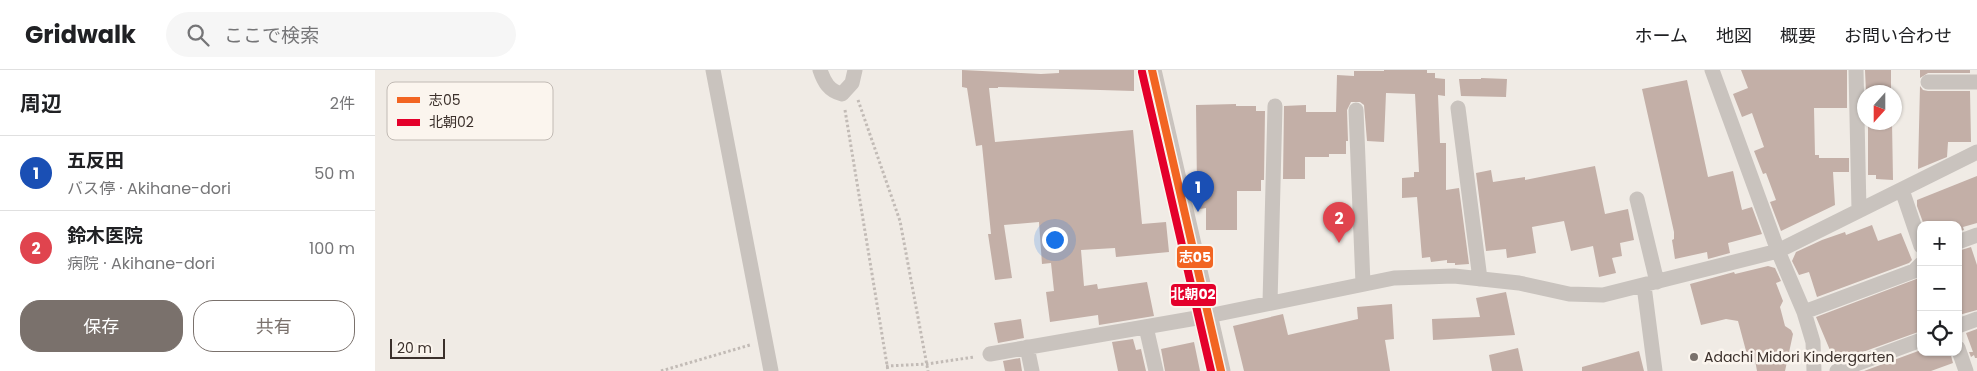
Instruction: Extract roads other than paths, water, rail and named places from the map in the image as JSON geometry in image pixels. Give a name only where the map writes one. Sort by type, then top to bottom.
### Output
[{"type":"street","points":[[713,70],[771,371]]},
{"type":"street","points":[[820,70],[824,80],[833,92],[842,94],[854,76]]},
{"type":"street","points":[[1152,70],[1221,371]]},
{"type":"street","points":[[1712,70],[1778,250],[1805,312],[1813,342],[1814,371]]},
{"type":"street","points":[[1856,70],[1859,210]]},
{"type":"street","points":[[1928,82],[1977,82]]},
{"type":"street","points":[[1270,303],[1275,106]]},
{"type":"street","points":[[1458,108],[1480,279]]},
{"type":"street","points":[[1357,110],[1363,284]]},
{"type":"street","points":[[990,354],[1208,316],[1394,278],[1454,276],[1519,282],[1569,294],[1603,295],[1778,250],[1977,152]]},
{"type":"street","points":[[1902,190],[1917,234]]},
{"type":"street","points":[[1637,199],[1650,284],[1655,371]]},
{"type":"street","points":[[1962,241],[1977,235]]},
{"type":"street","points":[[1805,312],[1914,271],[1919,266]]},
{"type":"street","points":[[1962,325],[1977,319]]},
{"type":"street","points":[[1146,327],[1156,371]]},
{"type":"street","points":[[1837,371],[1917,341]]},
{"type":"street","points":[[1027,347],[1032,371]]},
{"type":"street","points":[[1960,356],[1963,370]]},
{"type":"place","name":"五反田","points":[[1198,212]]},
{"type":"place","name":"鈴木医院","points":[[1339,243]]},
{"type":"place","name":"Adachi Midori Kindergarten","points":[[1694,357]]}]
